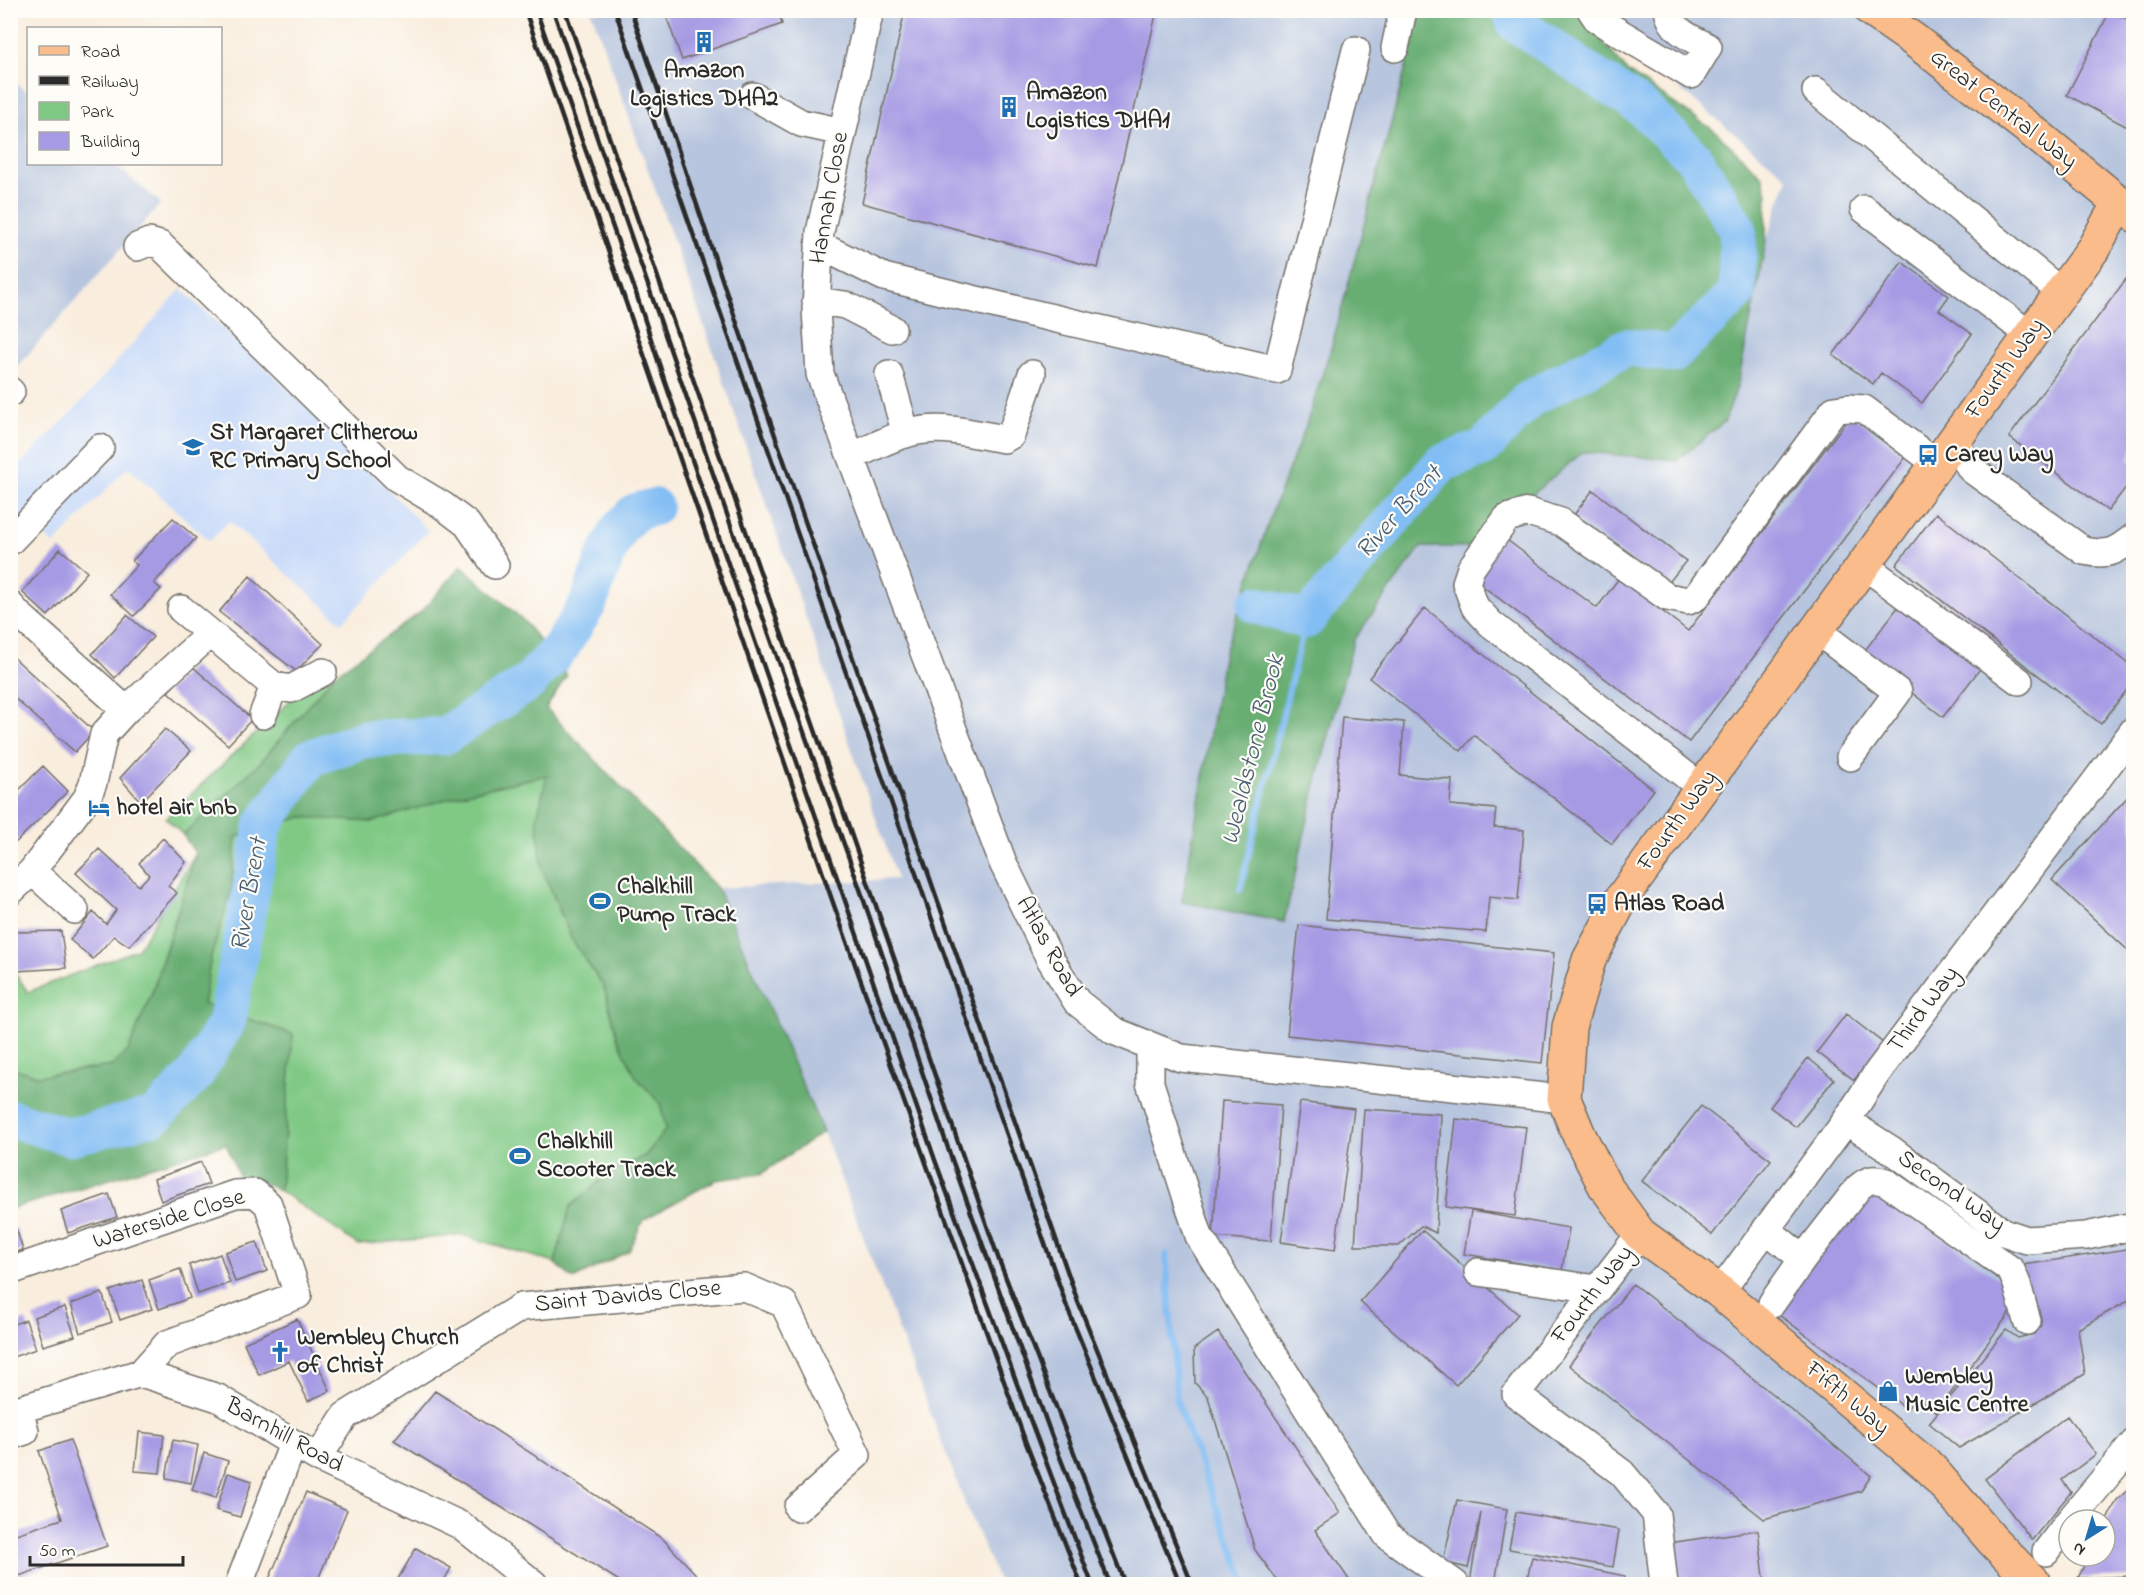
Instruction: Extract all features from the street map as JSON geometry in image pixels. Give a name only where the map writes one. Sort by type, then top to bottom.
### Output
[{"type":"main road","name":"Great Central Way","points":[[1871,10],[2009,113],[2128,210]]},
{"type":"main road","name":"Fourth Way","points":[[1640,1234],[1605,1186],[1564,1099],[1569,1027],[1589,960],[1622,898],[2061,292],[2093,249],[2128,210]]},
{"type":"main road","name":"Fifth Way","points":[[1640,1234],[1720,1292],[1931,1469],[1993,1541],[2035,1584]]},
{"type":"street","name":"Hannah Close","points":[[870,10],[819,245],[816,301],[820,374],[901,590]]},
{"type":"street","points":[[1395,48],[1403,10]]},
{"type":"street","points":[[1591,10],[1597,19],[1691,75],[1708,47],[1675,27],[1669,20],[1668,10]]},
{"type":"street","points":[[819,245],[884,277],[1277,370],[1356,50]]},
{"type":"street","points":[[1816,91],[2061,292]]},
{"type":"street","points":[[753,96],[801,123],[842,132]]},
{"type":"street","points":[[1864,209],[2030,335]]},
{"type":"street","points":[[137,247],[149,242],[160,245],[397,478],[442,505],[467,524],[495,565]]},
{"type":"street","points":[[816,301],[845,305],[892,329]]},
{"type":"street","points":[[889,374],[906,434]]},
{"type":"street","points":[[851,457],[924,429],[1004,439],[1011,435],[1032,374]]},
{"type":"street","points":[[1702,788],[1491,624],[1475,607],[1466,583],[1471,568],[1508,518],[1528,512],[1561,522],[1667,597],[1688,601],[1696,597],[1834,410],[1848,408],[1864,409],[1945,452],[2084,551],[2101,554],[2116,551],[2133,537]]},
{"type":"street","points":[[10,541],[100,448]]},
{"type":"street","points":[[1864,565],[2019,681]]},
{"type":"street","name":"Atlas Road","points":[[901,590],[1003,863],[1049,957],[1077,1002],[1114,1031],[1181,1059],[1564,1099]]},
{"type":"street","points":[[181,609],[274,686],[291,689],[323,672]]},
{"type":"street","points":[[13,612],[126,710]]},
{"type":"street","points":[[1816,630],[1898,692],[1850,757]]},
{"type":"street","points":[[10,892],[32,871],[87,798],[93,783],[104,734],[126,710],[210,634]]},
{"type":"street","points":[[263,715],[274,686]]},
{"type":"street","name":"Third Way","points":[[1720,1292],[1846,1121],[1877,1073],[2133,730]]},
{"type":"street","points":[[32,871],[75,910]]},
{"type":"street","points":[[1150,1046],[1150,1083],[1199,1236],[1387,1535],[1455,1584]]},
{"type":"street","name":"Second Way","points":[[1846,1121],[1893,1151],[1979,1216],[2007,1234],[2027,1240],[2086,1236],[2133,1226]]},
{"type":"street","points":[[1773,1303],[1803,1259],[1858,1188],[1866,1180],[1875,1178],[1886,1182],[2011,1270],[2027,1321]]},
{"type":"street","name":"Waterside Close","points":[[10,1271],[235,1194],[255,1193],[267,1204],[298,1295],[167,1344],[141,1373]]},
{"type":"street","points":[[1766,1229],[1803,1259]]},
{"type":"street","name":"Fourth Way","points":[[1640,1234],[1516,1394],[1622,1473],[1656,1514],[1664,1584]]},
{"type":"street","points":[[1992,1256],[2007,1234]]},
{"type":"street","points":[[1478,1272],[1597,1289]]},
{"type":"street","name":"Saint Davids Close","points":[[318,1458],[345,1416],[521,1306],[744,1287],[784,1304],[857,1455],[798,1508]]},
{"type":"street","points":[[10,1436],[25,1431],[15,1411],[141,1373]]},
{"type":"street","name":"Barnhill Road","points":[[141,1373],[218,1398],[318,1458],[462,1526],[534,1584]]},
{"type":"street","points":[[2080,1508],[2133,1443]]},
{"type":"street","points":[[239,1584],[293,1444]]},
{"type":"street","points":[[2046,1552],[2057,1537]]},
{"type":"shaded area","points":[[591,11],[1421,11],[1332,345],[1305,428],[1273,509],[1223,657],[1285,922],[1317,780],[1354,639],[1421,547],[1469,547],[1583,452],[1677,460],[1766,241],[1788,178],[1629,47],[1606,11],[2133,11],[2133,1432],[2071,1508],[2057,1508],[2057,1525],[2010,1582],[2013,1584],[1000,1584],[968,1511],[823,1132],[717,888],[897,879],[710,343]]},
{"type":"shaded area","points":[[10,78],[27,92],[27,165],[115,165],[161,203],[11,374]]},
{"type":"shaded area","name":"St Margaret Clitherow RC Primary School","points":[[181,289],[329,427],[428,531],[342,623],[229,521],[210,541],[128,467],[54,544],[38,531],[11,535],[10,474],[73,411]]},
{"type":"green space","points":[[1421,11],[1581,11],[1585,20],[1628,72],[1715,131],[1762,176],[1767,193],[1766,241],[1738,384],[1725,421],[1677,460],[1583,452],[1469,547],[1421,547],[1354,639],[1317,780],[1284,922],[1182,902],[1223,657],[1273,509],[1305,428],[1332,345]]},
{"type":"green space","points":[[461,566],[523,620],[567,675],[546,708],[717,888],[823,1132],[761,1174],[716,1180],[643,1220],[629,1251],[573,1279],[555,1263],[570,1207],[606,1176],[646,1155],[666,1129],[660,1103],[636,1077],[617,1037],[604,987],[572,940],[542,868],[537,818],[547,775],[466,793],[372,822],[302,817],[236,837],[231,892],[211,957],[203,1004],[293,1034],[280,1191],[259,1181],[241,1181],[226,1144],[11,1209],[11,1068],[39,1076],[112,1066],[128,1051],[154,988],[196,854],[183,835],[259,764],[335,674],[422,611]]},
{"type":"green space","points":[[335,674],[259,764],[183,835],[166,818],[313,679]]},
{"type":"green space","points":[[548,775],[548,883],[572,940],[604,987],[617,1037],[636,1077],[660,1103],[666,1129],[646,1155],[606,1176],[570,1207],[555,1263],[462,1235],[358,1245],[280,1191],[293,1034],[203,1004],[211,957],[231,892],[236,837],[302,817],[372,822],[466,793]]},
{"type":"green space","points":[[196,853],[152,992],[128,1051],[112,1066],[39,1076],[11,1068],[10,966],[28,992],[138,949]]},
{"type":"building","name":"Amazon Logistics DHA2","points":[[664,10],[778,10],[782,24],[682,60]]},
{"type":"building","name":"Amazon Logistics DHA1","points":[[905,10],[1157,10],[1098,268],[862,203]]},
{"type":"building","points":[[2110,11],[2133,22],[2133,130],[2067,95]]},
{"type":"building","points":[[1902,262],[1949,296],[1939,310],[1972,334],[1922,403],[1881,373],[1873,384],[1833,355]]},
{"type":"building","points":[[2126,279],[2133,285],[2133,450],[2127,459],[2133,464],[2133,478],[2108,511],[2009,437]]},
{"type":"building","points":[[1851,415],[1906,457],[1689,742],[1472,578],[1503,537],[1597,608],[1619,578],[1688,631]]},
{"type":"building","points":[[1593,490],[1686,561],[1666,586],[1573,516]]},
{"type":"building","points":[[1936,513],[2133,667],[2133,682],[2101,724],[1896,565]]},
{"type":"building","points":[[173,518],[196,538],[154,583],[161,589],[134,616],[110,594],[137,565],[132,561]]},
{"type":"building","points":[[60,549],[87,572],[48,616],[22,592]]},
{"type":"building","points":[[250,576],[323,644],[296,671],[219,612]]},
{"type":"building","points":[[1902,602],[1983,665],[1943,717],[1862,654]]},
{"type":"building","points":[[1425,608],[1654,790],[1612,844],[1474,735],[1461,751],[1369,678]]},
{"type":"building","points":[[127,615],[153,637],[115,678],[92,654]]},
{"type":"building","points":[[10,654],[94,731],[75,752],[10,694]]},
{"type":"building","points":[[192,666],[252,719],[228,745],[168,692]]},
{"type":"building","points":[[1342,717],[1404,722],[1400,775],[1452,780],[1450,805],[1496,809],[1494,827],[1524,830],[1518,900],[1489,897],[1486,932],[1326,919]]},
{"type":"building","points":[[165,729],[191,751],[141,802],[120,778]]},
{"type":"building","points":[[43,766],[68,791],[10,848],[10,799]]},
{"type":"building","points":[[2133,791],[2133,955],[2052,880]]},
{"type":"building","points":[[163,838],[186,862],[168,886],[177,893],[129,946],[114,936],[93,959],[70,940],[93,912],[106,924],[116,910],[76,873],[99,849],[139,886],[149,875],[139,863]]},
{"type":"building","points":[[1299,925],[1554,953],[1542,1063],[1287,1035]]},
{"type":"building","points":[[61,931],[66,968],[17,971],[15,932]]},
{"type":"building","points":[[1846,1014],[1883,1043],[1854,1080],[1817,1052]]},
{"type":"building","points":[[1808,1058],[1834,1079],[1796,1127],[1770,1107]]},
{"type":"building","points":[[1222,1101],[1281,1105],[1271,1241],[1213,1237]]},
{"type":"building","points":[[1300,1102],[1354,1109],[1335,1250],[1281,1242]]},
{"type":"building","points":[[1701,1106],[1771,1160],[1712,1235],[1642,1181]]},
{"type":"building","points":[[1364,1109],[1441,1114],[1436,1233],[1421,1226],[1399,1246],[1355,1246]]},
{"type":"building","points":[[1456,1119],[1526,1127],[1515,1216],[1446,1207]]},
{"type":"building","points":[[201,1162],[209,1184],[161,1201],[154,1179]]},
{"type":"building","points":[[1869,1183],[2009,1287],[2011,1311],[1937,1412],[1916,1397],[1907,1409],[1775,1312]]},
{"type":"building","points":[[109,1194],[117,1217],[68,1233],[61,1211]]},
{"type":"building","points":[[1471,1211],[1569,1228],[1562,1270],[1464,1254]]},
{"type":"building","points":[[16,1228],[23,1250],[10,1254],[10,1230]]},
{"type":"building","points":[[1422,1230],[1518,1314],[1456,1385],[1360,1302]]},
{"type":"building","points":[[257,1242],[267,1271],[235,1282],[225,1252]]},
{"type":"building","points":[[2133,1248],[2133,1298],[2078,1329],[2085,1374],[1959,1448],[1929,1423],[2006,1330],[2018,1338],[2034,1334],[2023,1265]]},
{"type":"building","points":[[220,1254],[230,1283],[198,1294],[189,1265]]},
{"type":"building","points":[[180,1269],[190,1298],[159,1309],[149,1280]]},
{"type":"building","points":[[142,1280],[152,1309],[120,1320],[110,1291]]},
{"type":"building","points":[[1633,1284],[1871,1476],[1861,1491],[1764,1519],[1569,1365]]},
{"type":"building","points":[[102,1293],[112,1322],[80,1333],[71,1304]]},
{"type":"building","points":[[65,1307],[75,1336],[43,1346],[34,1317]]},
{"type":"building","name":"Wembley Church of Christ","points":[[297,1319],[330,1391],[308,1401],[289,1361],[259,1375],[244,1343]]},
{"type":"building","points":[[26,1320],[36,1349],[10,1358],[10,1325]]},
{"type":"building","points":[[1218,1332],[1340,1513],[1315,1530],[1352,1584],[1280,1584],[1255,1550],[1208,1397],[1195,1383],[1194,1349]]},
{"type":"building","points":[[435,1391],[663,1539],[705,1584],[624,1584],[394,1440]]},
{"type":"building","points":[[2067,1416],[2096,1454],[2062,1480],[2071,1492],[2032,1540],[1985,1479]]},
{"type":"building","points":[[139,1432],[164,1435],[160,1473],[135,1471]]},
{"type":"building","points":[[70,1440],[107,1546],[10,1579],[10,1536],[62,1519],[39,1451]]},
{"type":"building","points":[[173,1440],[198,1445],[191,1483],[166,1478]]},
{"type":"building","points":[[204,1453],[228,1461],[216,1498],[192,1490]]},
{"type":"building","points":[[228,1473],[252,1481],[240,1517],[216,1510]]},
{"type":"building","points":[[2133,1485],[2133,1576],[2078,1578],[2083,1568],[2117,1568],[2117,1508],[2113,1508],[2117,1500]]},
{"type":"building","points":[[306,1492],[347,1510],[316,1584],[267,1584]]},
{"type":"building","points":[[1457,1500],[1507,1509],[1495,1584],[1470,1583],[1481,1513],[1468,1568],[1443,1562]]},
{"type":"building","points":[[1516,1512],[1619,1530],[1613,1567],[1509,1549]]},
{"type":"building","points":[[1758,1530],[1765,1584],[1675,1584],[1669,1543]]},
{"type":"building","points":[[416,1548],[451,1568],[442,1584],[395,1584]]},
{"type":"building","points":[[1532,1557],[1625,1576],[1624,1584],[1526,1584]]},
{"type":"waterway","name":"River Brent","points":[[1256,605],[1306,620],[1442,463],[1483,448],[1529,399],[1627,347],[1673,354],[1737,293],[1738,230],[1694,158],[1641,107],[1515,23],[1511,10]]},
{"type":"waterway","name":"River Brent","points":[[10,1118],[69,1137],[155,1116],[195,1075],[227,1021],[263,825],[310,758],[364,739],[444,736],[529,682],[561,647],[588,604],[605,557],[619,529],[635,512],[654,507]]},
{"type":"waterway","name":"Wealdstone Brook","points":[[1240,890],[1306,620]]},
{"type":"waterway","name":"Wealdstone Brook","points":[[1166,1254],[1177,1402],[1246,1584]]},
{"type":"railway","points":[[525,10],[831,897],[1026,1443],[1081,1584]]},
{"type":"railway","points":[[536,10],[935,1160],[1092,1584]]},
{"type":"railway","points":[[553,10],[749,578],[861,892],[951,1157],[1052,1437],[1110,1584]]},
{"type":"railway","points":[[565,10],[999,1260],[1125,1584]]},
{"type":"railway","points":[[615,10],[1067,1307],[1180,1584]]},
{"type":"railway","points":[[631,10],[770,421],[1078,1302],[1192,1584]]},
{"type":"place","name":"Amazon Logistics DHA2","points":[[704,42]]},
{"type":"place","name":"Amazon Logistics DHA1","points":[[1009,107]]},
{"type":"place","name":"St Margaret Clitherow RC Primary School","points":[[193,447]]},
{"type":"place","name":"Carey Way","points":[[1928,455]]},
{"type":"place","name":"hotel air bnb","points":[[99,808]]},
{"type":"place","name":"Chalkhill Pump Track","points":[[600,901]]},
{"type":"place","name":"Atlas Road","points":[[1597,904]]},
{"type":"place","name":"Chalkhill Scooter Track","points":[[520,1156]]},
{"type":"place","name":"Wembley Church of Christ","points":[[280,1352]]},
{"type":"place","name":"Wembley Music Centre","points":[[1888,1391]]}]
